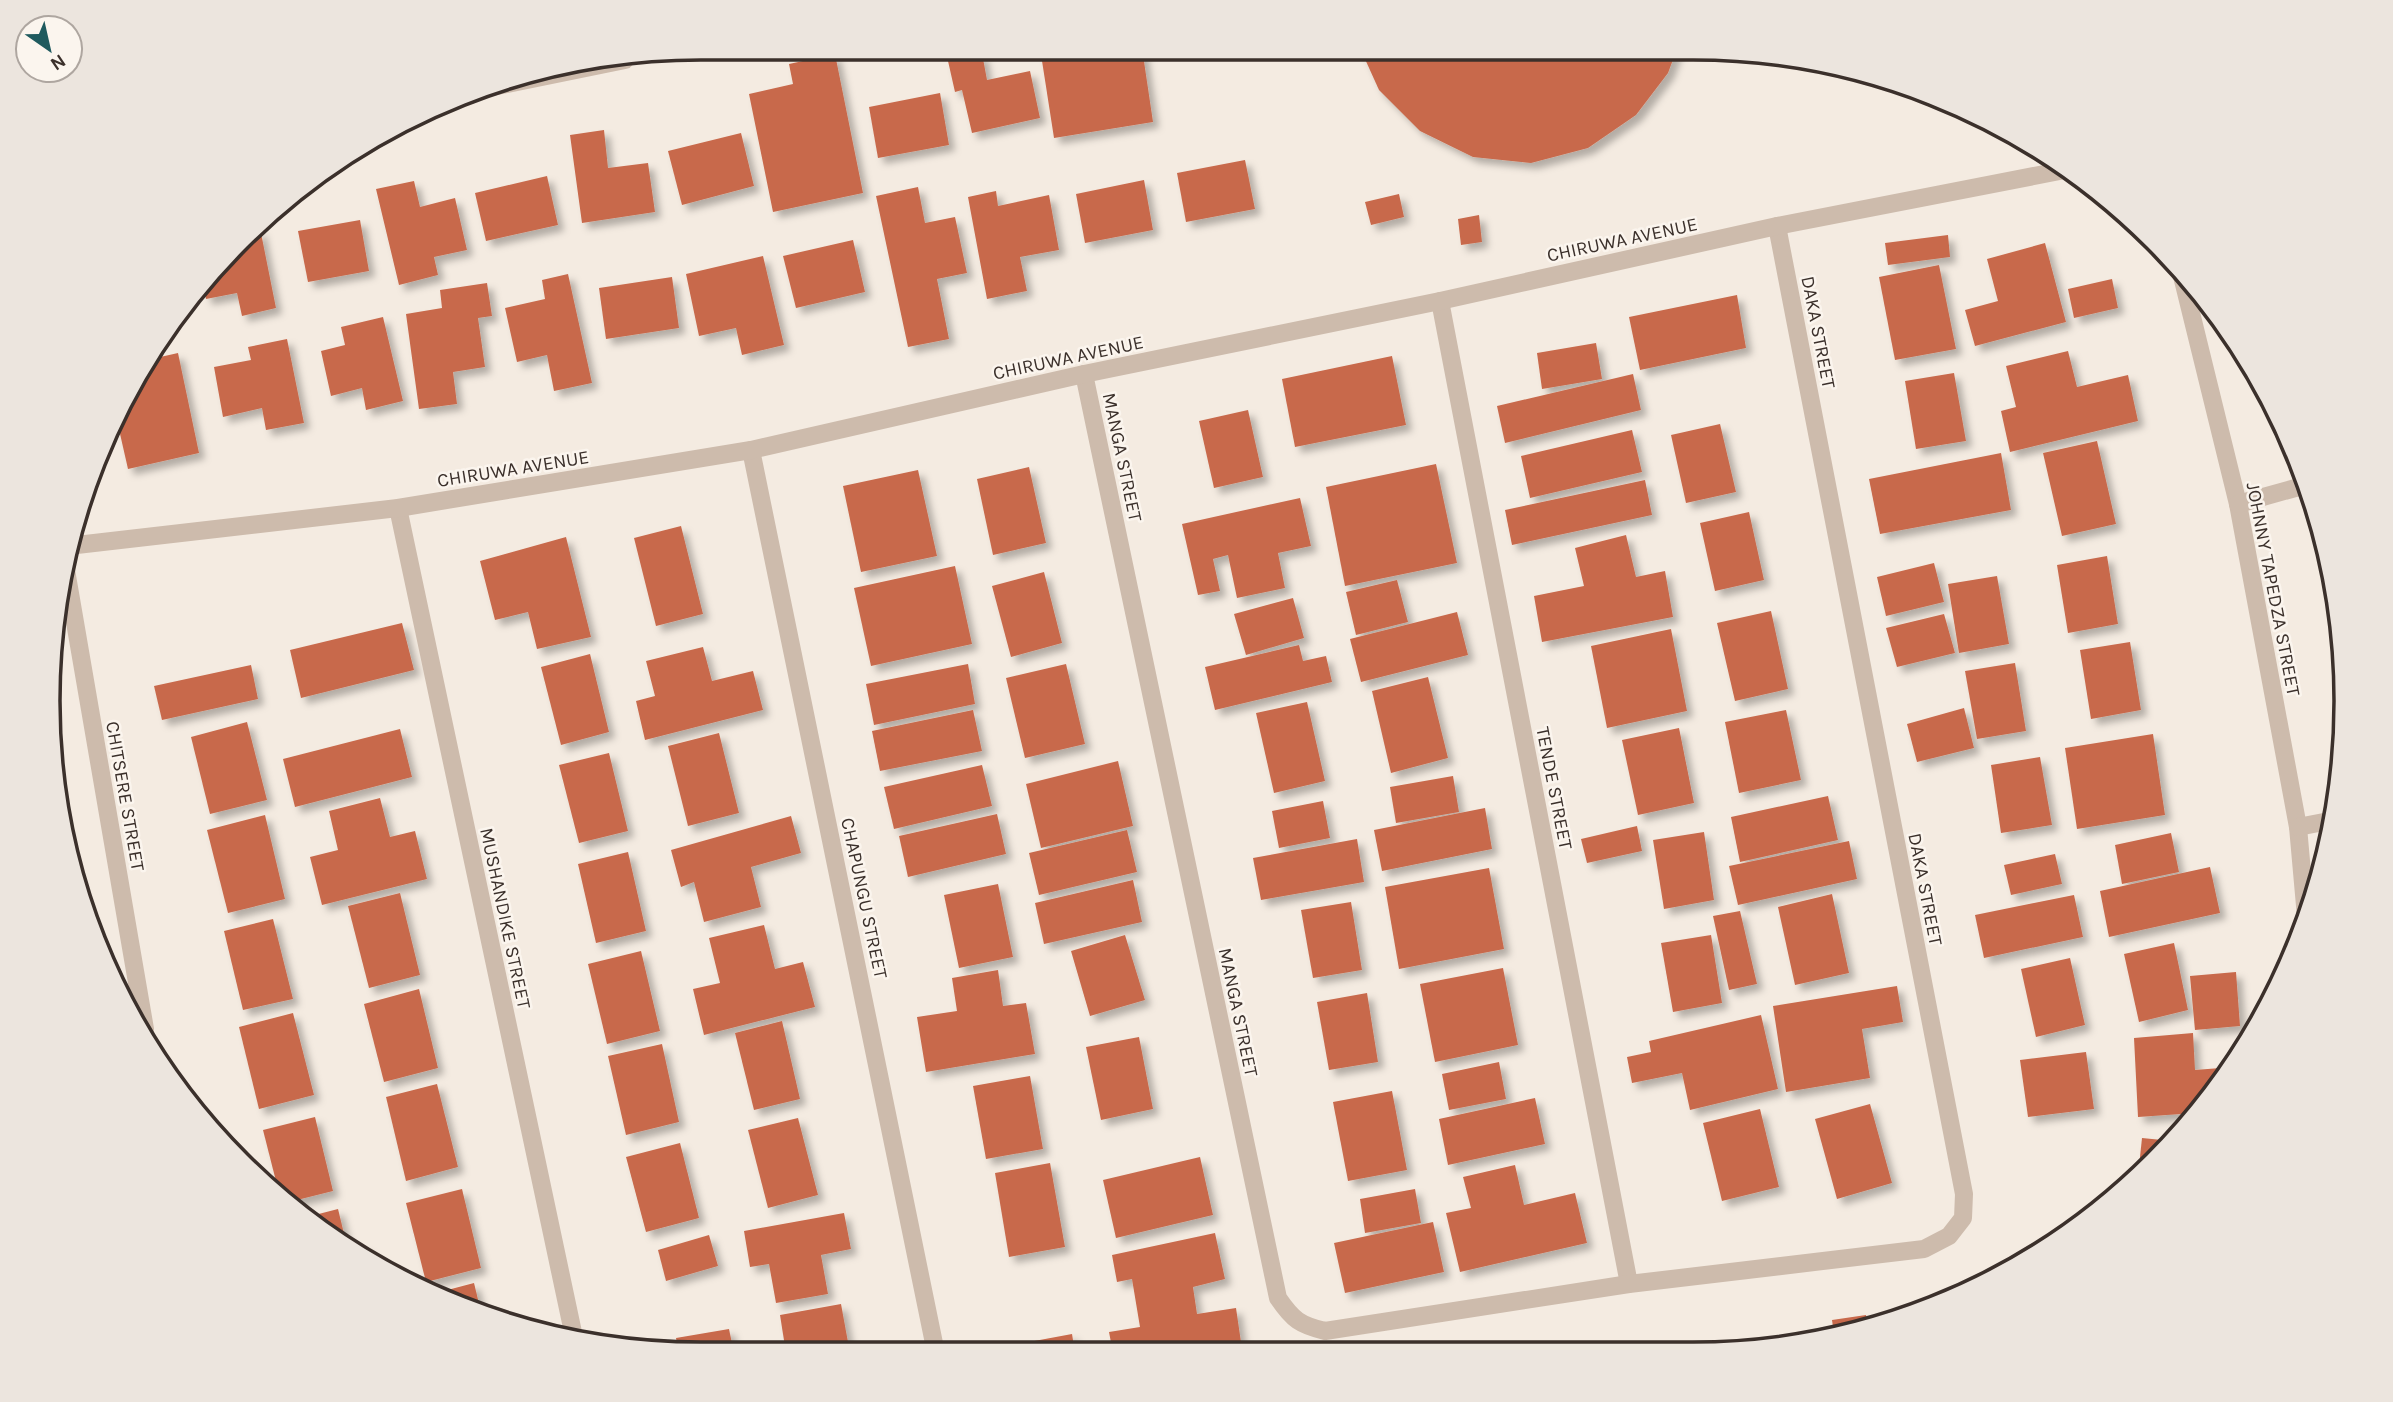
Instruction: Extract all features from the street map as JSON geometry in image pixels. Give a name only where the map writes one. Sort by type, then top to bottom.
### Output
[{"type":"street","name":"CHIRUWA AVENUE","points":[[79,544],[398,508],[751,450],[1084,374],[1440,301],[1777,226],[2054,172]]},
{"type":"street","name":"DAKA STREET","points":[[1629,1284],[1924,1248],[1949,1236],[1963,1218],[1964,1194],[1777,226]]},
{"type":"street","name":"JOHNNY TAPEDZA STREET","points":[[2186,292],[2238,504],[2298,827],[2304,892]]},
{"type":"street","name":"TENDE STREET","points":[[1440,301],[1629,1284]]},
{"type":"street","name":"MANGA STREET","points":[[1084,374],[1278,1298],[1289,1315],[1302,1325],[1325,1331],[1629,1284]]},
{"type":"street","name":"CHAPUNGU STREET","points":[[751,450],[934,1342]]},
{"type":"street","points":[[2238,504],[2296,488]]},
{"type":"street","name":"MUSHANDIKE STREET","points":[[398,508],[573,1329]]},
{"type":"street","name":"CHITSERE STREET","points":[[70,590],[143,1018]]},
{"type":"street","points":[[2298,827],[2322,822]]},
{"type":"building","points":[[807,60],[836,60],[863,193],[773,212],[749,94],[793,84],[789,64]]},
{"type":"building","points":[[983,60],[987,80],[1030,71],[1040,118],[972,133],[962,90],[955,92],[948,61]]},
{"type":"building","points":[[1042,60],[1144,60],[1153,122],[1054,138]]},
{"type":"building","points":[[1365,60],[1673,60],[1668,73],[1636,115],[1588,148],[1531,163],[1473,157],[1420,131],[1379,90]]},
{"type":"building","points":[[940,93],[949,145],[878,158],[869,107]]},
{"type":"building","points":[[604,130],[608,168],[648,163],[655,212],[582,223],[570,135]]},
{"type":"building","points":[[741,133],[754,186],[682,205],[668,151]]},
{"type":"building","points":[[1245,160],[1255,209],[1186,222],[1177,173]]},
{"type":"building","points":[[547,176],[558,225],[486,241],[475,193]]},
{"type":"building","points":[[1144,180],[1153,230],[1085,243],[1076,194]]},
{"type":"building","points":[[414,181],[420,207],[455,198],[467,250],[434,257],[438,275],[399,285],[376,189]]},
{"type":"building","points":[[918,187],[925,223],[955,217],[967,273],[937,279],[949,339],[908,347],[876,196]]},
{"type":"building","points":[[996,191],[998,206],[1049,195],[1059,250],[1020,257],[1027,291],[987,299],[968,197]]},
{"type":"building","points":[[1399,194],[1404,217],[1371,225],[1365,202]]},
{"type":"building","points":[[1479,215],[1482,242],[1461,245],[1458,219]]},
{"type":"building","points":[[360,220],[369,271],[308,282],[298,231]]},
{"type":"building","points":[[261,234],[276,308],[242,316],[237,293],[206,299],[205,294],[219,278]]},
{"type":"building","points":[[1948,235],[1950,257],[1888,265],[1885,243]]},
{"type":"building","points":[[853,240],[865,292],[796,308],[783,256]]},
{"type":"building","points":[[2045,243],[2066,322],[1975,346],[1965,310],[1998,301],[1987,259]]},
{"type":"building","points":[[763,256],[784,345],[742,355],[736,328],[699,336],[686,274]]},
{"type":"building","points":[[1939,265],[1956,349],[1895,360],[1879,277]]},
{"type":"building","points":[[568,274],[592,383],[554,391],[547,355],[517,362],[505,308],[545,299],[542,280]]},
{"type":"building","points":[[672,277],[679,328],[606,339],[599,288]]},
{"type":"building","points":[[2112,279],[2118,308],[2074,318],[2068,289]]},
{"type":"building","points":[[487,283],[492,316],[478,318],[485,367],[453,372],[457,404],[419,409],[406,314],[442,308],[440,290]]},
{"type":"building","points":[[1737,295],[1746,348],[1640,370],[1629,317]]},
{"type":"building","points":[[383,317],[403,401],[366,410],[362,388],[331,396],[321,351],[345,345],[341,327]]},
{"type":"building","points":[[287,339],[304,423],[266,430],[262,408],[223,417],[214,367],[251,360],[248,347]]},
{"type":"building","points":[[1596,343],[1602,379],[1542,389],[1537,353]]},
{"type":"building","points":[[2068,351],[2077,387],[2128,375],[2138,421],[2010,452],[2001,411],[2016,407],[2006,366]]},
{"type":"building","points":[[178,353],[199,453],[128,469],[119,431],[145,380],[160,357]]},
{"type":"building","points":[[1392,356],[1406,425],[1295,447],[1282,379]]},
{"type":"building","points":[[1954,373],[1966,441],[1916,449],[1905,381]]},
{"type":"building","points":[[1633,374],[1641,410],[1505,443],[1497,406]]},
{"type":"building","points":[[1248,410],[1263,477],[1214,488],[1199,421]]},
{"type":"building","points":[[1720,424],[1736,492],[1686,503],[1671,435]]},
{"type":"building","points":[[1632,430],[1642,472],[1530,498],[1521,456]]},
{"type":"building","points":[[2097,441],[2116,524],[2062,536],[2043,453]]},
{"type":"building","points":[[2001,453],[2011,510],[1880,534],[1869,479]]},
{"type":"building","points":[[1436,464],[1457,563],[1345,586],[1326,487]]},
{"type":"building","points":[[1029,467],[1046,543],[993,555],[977,479]]},
{"type":"building","points":[[918,470],[937,556],[861,572],[843,486]]},
{"type":"building","points":[[1645,480],[1652,515],[1512,545],[1505,510]]},
{"type":"building","points":[[1300,498],[1311,546],[1278,553],[1285,588],[1237,598],[1228,555],[1213,559],[1220,591],[1198,595],[1182,524]]},
{"type":"building","points":[[1749,512],[1764,580],[1715,591],[1700,523]]},
{"type":"building","points":[[681,526],[703,614],[656,626],[634,538]]},
{"type":"building","points":[[1626,535],[1636,577],[1665,571],[1673,617],[1542,642],[1534,596],[1584,586],[1575,548]]},
{"type":"building","points":[[566,537],[591,637],[537,649],[528,612],[495,620],[480,561]]},
{"type":"building","points":[[2107,556],[2118,624],[2068,633],[2057,565]]},
{"type":"building","points":[[1934,563],[1944,602],[1886,616],[1877,577]]},
{"type":"building","points":[[955,566],[972,644],[871,666],[854,588]]},
{"type":"building","points":[[1044,572],[1062,643],[1011,657],[992,586]]},
{"type":"building","points":[[1997,576],[2009,644],[1959,653],[1948,584]]},
{"type":"building","points":[[1397,580],[1408,622],[1356,635],[1346,592]]},
{"type":"building","points":[[1293,598],[1304,638],[1246,655],[1234,614]]},
{"type":"building","points":[[1771,611],[1788,689],[1735,701],[1717,623]]},
{"type":"building","points":[[1457,612],[1468,655],[1361,682],[1350,639]]},
{"type":"building","points":[[1944,614],[1955,653],[1897,667],[1886,628]]},
{"type":"building","points":[[402,623],[414,670],[301,698],[290,650]]},
{"type":"building","points":[[1671,629],[1687,711],[1607,728],[1591,646]]},
{"type":"building","points":[[2130,642],[2141,710],[2091,719],[2080,650]]},
{"type":"building","points":[[1299,645],[1303,661],[1326,656],[1332,682],[1215,710],[1205,667]]},
{"type":"building","points":[[703,647],[712,681],[753,671],[763,710],[645,740],[636,701],[655,696],[646,661]]},
{"type":"building","points":[[590,654],[609,732],[561,745],[541,667]]},
{"type":"building","points":[[2015,663],[2026,731],[1977,739],[1965,671]]},
{"type":"building","points":[[968,664],[975,704],[874,725],[866,684]]},
{"type":"building","points":[[1066,664],[1085,744],[1025,758],[1006,678]]},
{"type":"building","points":[[251,665],[258,699],[162,720],[154,686]]},
{"type":"building","points":[[1428,677],[1448,758],[1391,773],[1372,691]]},
{"type":"building","points":[[1307,702],[1325,781],[1274,793],[1256,713]]},
{"type":"building","points":[[1964,708],[1974,748],[1917,762],[1907,724]]},
{"type":"building","points":[[973,710],[982,751],[880,771],[872,731]]},
{"type":"building","points":[[1786,710],[1801,780],[1739,793],[1725,722]]},
{"type":"building","points":[[247,722],[267,800],[210,814],[191,737]]},
{"type":"building","points":[[1679,728],[1694,803],[1638,815],[1622,740]]},
{"type":"building","points":[[400,729],[412,777],[295,807],[283,759]]},
{"type":"building","points":[[719,733],[739,813],[688,826],[668,746]]},
{"type":"building","points":[[2153,734],[2165,815],[2077,829],[2065,748]]},
{"type":"building","points":[[609,753],[628,831],[579,843],[559,765]]},
{"type":"building","points":[[2040,757],[2052,825],[2001,833],[1991,765]]},
{"type":"building","points":[[1118,761],[1133,826],[1041,848],[1026,784]]},
{"type":"building","points":[[982,765],[992,806],[894,829],[884,787]]},
{"type":"building","points":[[1453,776],[1459,812],[1396,823],[1390,787]]},
{"type":"building","points":[[1828,796],[1838,840],[1740,862],[1731,817]]},
{"type":"building","points":[[380,798],[390,837],[415,831],[427,879],[322,905],[310,857],[338,850],[329,811]]},
{"type":"building","points":[[1323,801],[1330,838],[1279,848],[1272,811]]},
{"type":"building","points":[[1485,808],[1492,849],[1382,871],[1374,830]]},
{"type":"building","points":[[997,814],[1006,854],[908,877],[899,836]]},
{"type":"building","points":[[265,815],[285,899],[228,913],[207,830]]},
{"type":"building","points":[[791,816],[801,853],[751,867],[761,907],[704,922],[694,882],[681,887],[671,850]]},
{"type":"building","points":[[1637,826],[1642,851],[1587,863],[1581,839]]},
{"type":"building","points":[[1127,830],[1137,872],[1039,895],[1029,853]]},
{"type":"building","points":[[1704,832],[1714,900],[1664,909],[1653,840]]},
{"type":"building","points":[[2171,833],[2179,872],[2122,884],[2115,845]]},
{"type":"building","points":[[1357,839],[1364,882],[1261,900],[1253,858]]},
{"type":"building","points":[[1849,841],[1857,879],[1738,905],[1729,866]]},
{"type":"building","points":[[628,852],[646,931],[596,943],[578,864]]},
{"type":"building","points":[[2055,854],[2062,884],[2011,895],[2004,865]]},
{"type":"building","points":[[2210,867],[2220,913],[2109,937],[2100,891]]},
{"type":"building","points":[[1489,868],[1504,949],[1399,969],[1385,887]]},
{"type":"building","points":[[1133,880],[1142,922],[1044,944],[1035,903]]},
{"type":"building","points":[[998,884],[1013,957],[959,968],[944,895]]},
{"type":"building","points":[[400,893],[420,975],[369,988],[348,906]]},
{"type":"building","points":[[1832,894],[1849,973],[1795,985],[1778,907]]},
{"type":"building","points":[[2074,895],[2083,937],[1984,958],[1975,915]]},
{"type":"building","points":[[1351,902],[1362,970],[1313,978],[1301,910]]},
{"type":"building","points":[[1740,911],[1757,984],[1729,990],[1713,916]]},
{"type":"building","points":[[273,919],[293,999],[243,1010],[224,931]]},
{"type":"building","points":[[764,925],[775,969],[803,962],[815,1007],[704,1035],[693,989],[720,983],[709,938]]},
{"type":"building","points":[[1125,935],[1145,1000],[1090,1016],[1071,951]]},
{"type":"building","points":[[1711,935],[1722,1003],[1673,1012],[1661,943]]},
{"type":"building","points":[[2174,943],[2188,1010],[2139,1022],[2124,954]]},
{"type":"building","points":[[641,951],[660,1031],[607,1044],[588,964]]},
{"type":"building","points":[[2070,958],[2085,1025],[2036,1037],[2021,969]]},
{"type":"building","points":[[1503,968],[1518,1045],[1435,1062],[1420,984]]},
{"type":"building","points":[[998,970],[1003,1006],[1026,1003],[1035,1054],[926,1072],[917,1017],[957,1011],[952,978]]},
{"type":"building","points":[[2236,972],[2240,1026],[2195,1030],[2190,976]]},
{"type":"building","points":[[1897,986],[1903,1022],[1862,1029],[1870,1078],[1786,1092],[1773,1006]]},
{"type":"building","points":[[419,989],[438,1068],[384,1082],[364,1004]]},
{"type":"building","points":[[1367,993],[1378,1062],[1329,1070],[1317,1002]]},
{"type":"building","points":[[293,1013],[314,1095],[259,1109],[239,1027]]},
{"type":"building","points":[[1761,1015],[1778,1089],[1690,1110],[1682,1073],[1632,1083],[1627,1057],[1651,1052],[1649,1041]]},
{"type":"building","points":[[782,1021],[800,1099],[754,1110],[735,1033]]},
{"type":"building","points":[[2193,1033],[2195,1070],[2217,1068],[2183,1114],[2138,1117],[2134,1038]]},
{"type":"building","points":[[1139,1037],[1153,1109],[1101,1120],[1086,1047]]},
{"type":"building","points":[[662,1044],[679,1122],[626,1135],[608,1056]]},
{"type":"building","points":[[2086,1052],[2094,1109],[2028,1117],[2020,1060]]},
{"type":"building","points":[[1499,1062],[1506,1099],[1449,1110],[1442,1074]]},
{"type":"building","points":[[1030,1076],[1043,1149],[986,1159],[973,1086]]},
{"type":"building","points":[[437,1084],[458,1167],[406,1181],[386,1097]]},
{"type":"building","points":[[1392,1091],[1407,1170],[1348,1181],[1333,1102]]},
{"type":"building","points":[[1535,1098],[1545,1144],[1448,1165],[1439,1119]]},
{"type":"building","points":[[1870,1104],[1892,1183],[1837,1199],[1815,1119]]},
{"type":"building","points":[[1760,1109],[1779,1187],[1722,1201],[1703,1123]]},
{"type":"building","points":[[315,1117],[333,1191],[298,1200],[278,1183],[263,1130]]},
{"type":"building","points":[[798,1118],[818,1195],[768,1208],[748,1130]]},
{"type":"building","points":[[2142,1138],[2160,1140],[2146,1155],[2140,1161]]},
{"type":"building","points":[[680,1143],[699,1218],[646,1232],[626,1157]]},
{"type":"building","points":[[1200,1157],[1213,1215],[1116,1238],[1103,1180]]},
{"type":"building","points":[[1050,1163],[1065,1247],[1009,1257],[995,1173]]},
{"type":"building","points":[[1515,1165],[1524,1205],[1575,1193],[1587,1243],[1460,1272],[1446,1213],[1471,1208],[1463,1177]]},
{"type":"building","points":[[462,1189],[481,1268],[425,1280],[406,1203]]},
{"type":"building","points":[[1415,1189],[1421,1223],[1365,1233],[1360,1199]]},
{"type":"building","points":[[338,1209],[344,1233],[317,1215]]},
{"type":"building","points":[[844,1213],[851,1249],[821,1255],[828,1294],[776,1303],[769,1264],[750,1267],[744,1231]]},
{"type":"building","points":[[1433,1222],[1444,1272],[1345,1293],[1334,1243]]},
{"type":"building","points":[[1215,1233],[1225,1279],[1193,1287],[1197,1314],[1236,1308],[1241,1342],[1111,1342],[1109,1332],[1140,1327],[1132,1279],[1117,1282],[1112,1255]]},
{"type":"building","points":[[709,1235],[718,1266],[666,1281],[658,1250]]},
{"type":"building","points":[[474,1283],[479,1302],[456,1294],[447,1290]]},
{"type":"building","points":[[841,1304],[848,1342],[784,1342],[780,1315]]},
{"type":"building","points":[[1866,1315],[1867,1318],[1833,1327],[1832,1320]]},
{"type":"building","points":[[729,1329],[732,1342],[677,1341],[676,1338]]},
{"type":"building","points":[[1072,1334],[1073,1342],[1029,1342]]}]
